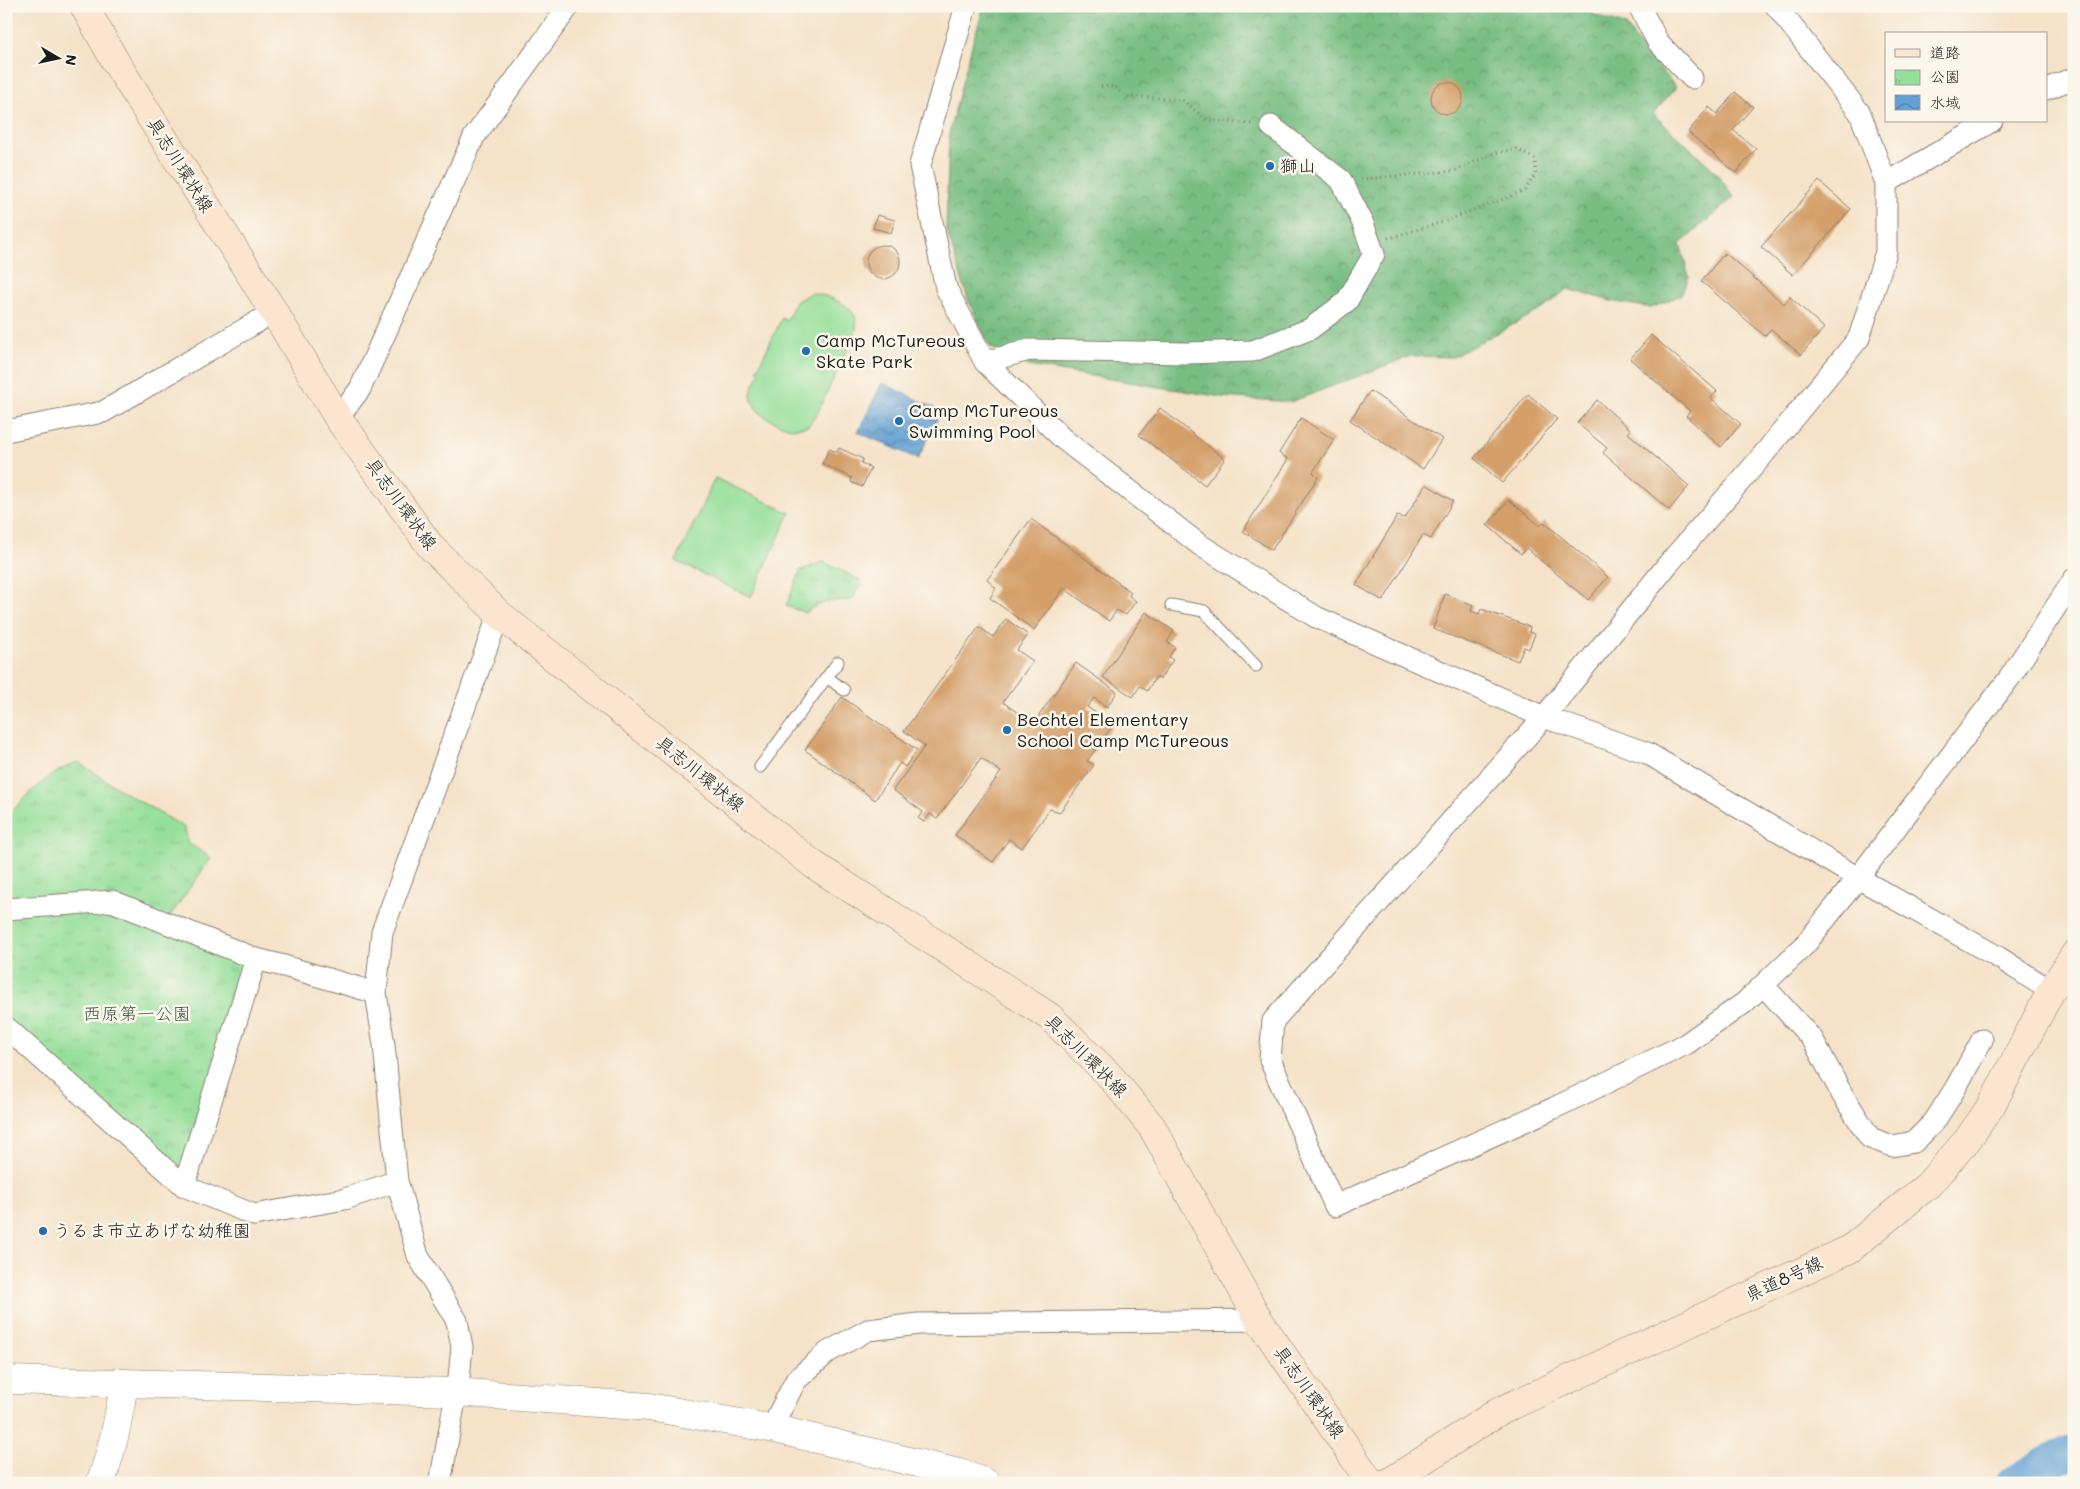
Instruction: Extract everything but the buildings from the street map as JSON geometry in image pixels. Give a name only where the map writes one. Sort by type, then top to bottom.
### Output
[{"type":"main road","name":"具志川環状線","points":[[84,6],[118,66],[274,312],[338,418],[431,547],[499,614],[814,865],[1050,1017],[1110,1076],[1152,1127],[1259,1320],[1371,1483]]},
{"type":"main road","name":"県道8号線","points":[[1388,1483],[1498,1412],[1850,1249],[1928,1185],[1968,1139],[1991,1106],[2065,978]]},
{"type":"street","points":[[338,418],[360,389],[474,137],[569,6]]},
{"type":"street","points":[[966,6],[920,165],[946,288],[985,362],[1063,439],[1200,545],[1316,617],[1544,717],[1647,753],[1858,878],[1998,957],[2065,978]]},
{"type":"street","points":[[1639,6],[1658,42],[1692,78]]},
{"type":"street","points":[[1776,6],[1860,113],[1886,183],[1886,252],[1859,338],[1758,461],[1670,563],[1544,717],[1273,1021],[1270,1060],[1335,1206],[1554,1108],[1686,1044],[1744,1003],[1804,946],[1858,878],[2008,680],[2074,579]]},
{"type":"street","points":[[2048,88],[2074,78]]},
{"type":"street","points":[[1886,183],[1990,122]]},
{"type":"street","points":[[985,362],[1029,350],[1186,353],[1253,351],[1310,329],[1347,301],[1374,254],[1362,221],[1341,180],[1271,126]]},
{"type":"street","points":[[6,431],[103,412],[274,312]]},
{"type":"street","points":[[440,1483],[462,1347],[457,1321],[418,1256],[398,1181],[384,1045],[376,993],[382,932],[499,614]]},
{"type":"street","points":[[6,909],[112,901],[256,960],[284,966],[376,993]]},
{"type":"street","points":[[184,1186],[256,960]]},
{"type":"street","points":[[1763,984],[1813,1040],[1842,1094],[1870,1138],[1892,1146],[1914,1142],[1934,1122],[1982,1040]]},
{"type":"street","points":[[6,1027],[184,1186],[254,1214],[345,1199],[398,1181]]},
{"type":"street","points":[[775,1429],[779,1413],[796,1380],[828,1352],[868,1330],[919,1324],[1259,1320]]},
{"type":"street","points":[[6,1380],[455,1392],[650,1407],[775,1429],[959,1473],[986,1483]]},
{"type":"street","points":[[100,1483],[110,1459],[124,1382]]},
{"type":"lane","points":[[1171,605],[1204,611],[1256,666]]},
{"type":"lane","points":[[760,767],[838,662]]},
{"type":"lane","points":[[827,677],[844,690]]},
{"type":"path","points":[[1101,87],[1113,86],[1126,96],[1182,100],[1207,120],[1271,126]]},
{"type":"path","points":[[1341,180],[1454,171],[1494,153],[1517,149],[1535,158],[1536,174],[1525,190],[1440,223],[1370,243]]},
{"type":"green space","points":[[984,6],[1570,6],[1626,26],[1645,53],[1676,87],[1653,114],[1714,170],[1734,197],[1680,244],[1689,277],[1681,295],[1651,308],[1611,301],[1567,289],[1544,308],[1453,357],[1411,356],[1291,402],[1222,397],[1029,366],[990,347],[968,299],[946,228],[949,133]]},
{"type":"green space","name":"Camp McTureous Skate Park","points":[[810,293],[827,297],[845,305],[854,315],[856,328],[816,416],[808,426],[790,428],[770,420],[759,412],[752,401],[751,392],[760,373],[757,370],[782,318],[786,321],[796,302]]},
{"type":"green space","points":[[715,478],[790,513],[751,597],[676,561]]},
{"type":"green space","points":[[824,562],[862,581],[852,600],[822,604],[806,613],[786,606],[801,570]]},
{"type":"green space","name":"西原第一公園","points":[[78,762],[122,791],[185,828],[188,843],[211,858],[165,923],[256,959],[184,1186],[6,1027],[6,821],[9,815],[40,784],[67,766]]},
{"type":"water","name":"Camp McTureous Swimming Pool","points":[[882,383],[941,411],[918,459],[858,432]]},
{"type":"waterway","points":[[2013,1483],[2048,1462],[2074,1451]]},
{"type":"place","name":"獅山","points":[[1270,166]]},
{"type":"place","name":"Camp McTureous Skate Park","points":[[806,351]]},
{"type":"place","name":"Camp McTureous Swimming Pool","points":[[899,421]]},
{"type":"place","name":"Bechtel Elementary School Camp McTureous","points":[[1007,730]]},
{"type":"place","name":"うるま市立あげな幼稚園","points":[[43,1231]]}]
